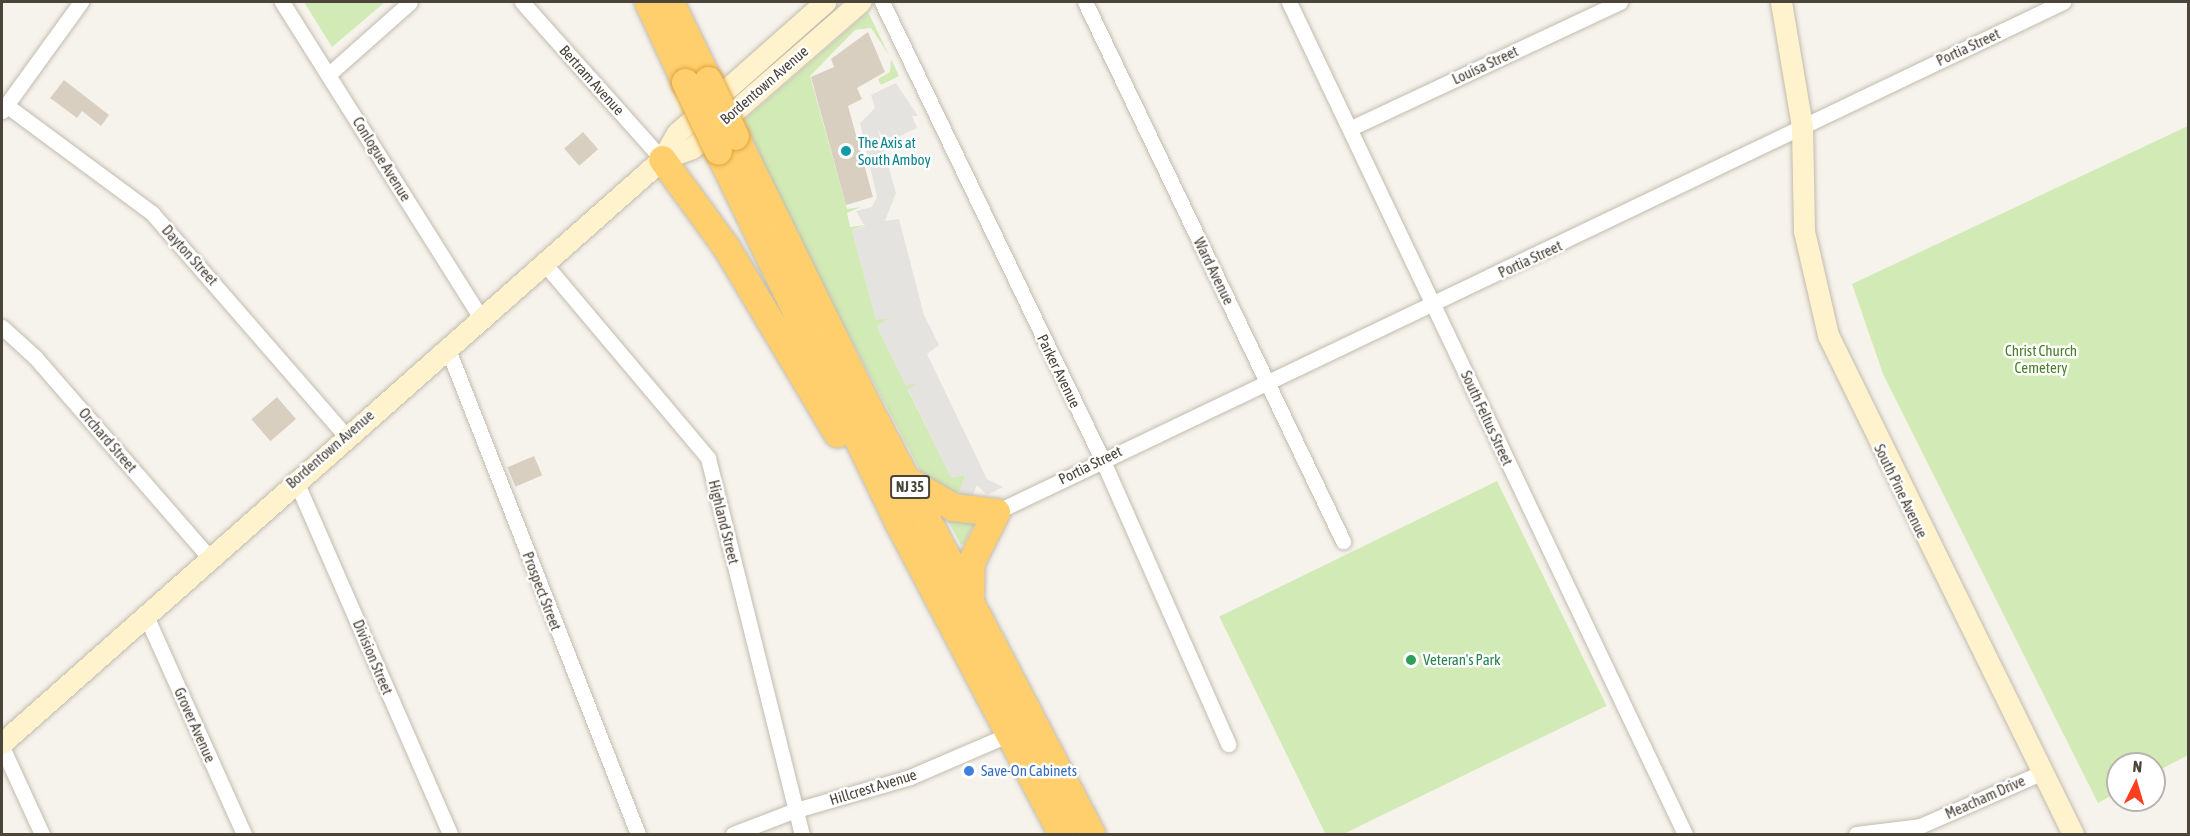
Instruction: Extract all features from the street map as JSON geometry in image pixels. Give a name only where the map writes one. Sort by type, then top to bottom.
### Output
[{"type":"highway","name":"NJ 35","points":[[648,2],[697,81],[898,522],[1062,834]]},
{"type":"highway","name":"NJ 35","points":[[670,2],[697,81]]},
{"type":"highway","name":"NJ 35","points":[[727,143],[1091,834]]},
{"type":"highway","points":[[662,159],[726,247],[859,474],[898,522]]},
{"type":"highway","points":[[906,479],[953,507],[996,512],[971,562],[970,603]]},
{"type":"street","points":[[4,108],[81,2]]},
{"type":"street","name":"Conlogue Avenue","points":[[282,2],[480,317]]},
{"type":"street","points":[[329,74],[410,2]]},
{"type":"street","name":"Bertram Avenue","points":[[522,2],[662,159]]},
{"type":"street","name":"Bordentown Avenue","points":[[2,745],[295,479],[662,159],[677,133],[825,2]]},
{"type":"street","name":"Bordentown Avenue","points":[[662,159],[692,148],[860,2]]},
{"type":"street","name":"Parker Avenue","points":[[882,2],[1102,459],[1228,744]]},
{"type":"street","name":"Ward Avenue","points":[[1084,2],[1343,541]]},
{"type":"street","name":"South Feltus Street","points":[[1289,2],[1351,128],[1432,304],[1685,834]]},
{"type":"street","name":"Louisa Street","points":[[1351,128],[1620,2]]},
{"type":"street","name":"South Pine Avenue","points":[[1781,2],[1802,126],[1804,231],[1828,334],[2073,834]]},
{"type":"street","name":"Portia Street","points":[[996,512],[1102,459],[2063,2]]},
{"type":"street","points":[[771,50],[780,70]]},
{"type":"street","name":"Dayton Street","points":[[4,108],[152,213],[345,435]]},
{"type":"street","name":"Highland Street","points":[[544,263],[708,458],[802,834]]},
{"type":"street","name":"Orchard Street","points":[[2,327],[35,357],[210,558]]},
{"type":"street","name":"Prospect Street","points":[[447,346],[638,834]]},
{"type":"street","name":"Division Street","points":[[295,479],[450,834]]},
{"type":"street","name":"Grover Avenue","points":[[146,616],[244,834]]},
{"type":"street","name":"Hillcrest Avenue","points":[[734,834],[796,810],[910,777],[1010,734]]},
{"type":"street","points":[[2,745],[42,834]]},
{"type":"street","name":"Meacham Drive","points":[[1856,834],[1920,826],[2043,772]]},
{"type":"green space","points":[[304,2],[385,2],[332,47]]},
{"type":"green space","points":[[868,12],[889,55],[871,28],[855,30],[810,76],[847,209],[861,207],[847,213],[850,227],[865,225],[852,230],[876,319],[890,318],[877,326],[906,385],[920,382],[908,390],[951,477],[965,475],[961,491],[952,494],[921,472],[803,249],[744,120]]},
{"type":"green space","points":[[891,59],[899,76],[881,85],[878,79],[890,72]]},
{"type":"green space","name":"Christ Church Cemetery","points":[[2188,126],[2188,755],[2166,767],[2166,752],[2106,752],[2106,799],[2098,803],[1883,374],[1852,284]]},
{"type":"green space","name":"Veteran's Park","points":[[1497,481],[1607,706],[1344,834],[1325,834],[1219,616]]},
{"type":"green space","points":[[947,519],[975,522],[964,544],[961,545]]},
{"type":"shaded area","points":[[896,83],[918,116],[912,116],[917,128],[887,142],[878,130],[896,193],[885,221],[899,219],[924,315],[939,345],[927,354],[987,479],[1003,487],[987,495],[977,485],[972,498],[959,493],[965,475],[951,478],[908,389],[920,382],[906,386],[877,326],[890,318],[876,320],[852,230],[865,226],[856,211],[872,207],[877,197],[860,123],[875,108],[871,95]]},
{"type":"building","name":"The Axis at South Amboy","points":[[868,32],[885,72],[857,88],[862,99],[848,106],[873,197],[846,205],[811,77],[834,67],[831,59]]},
{"type":"building","points":[[64,80],[109,115],[101,126],[82,111],[77,118],[50,98]]},
{"type":"building","points":[[583,132],[598,149],[579,166],[564,148]]},
{"type":"building","points":[[277,397],[296,419],[270,441],[251,419]]},
{"type":"building","points":[[534,456],[542,475],[516,487],[507,467]]},
{"type":"place","name":"The Axis at South Amboy","points":[[846,151]]},
{"type":"place","name":"Veteran's Park","points":[[1411,660]]},
{"type":"place","name":"Save-On Cabinets","points":[[969,771]]}]
